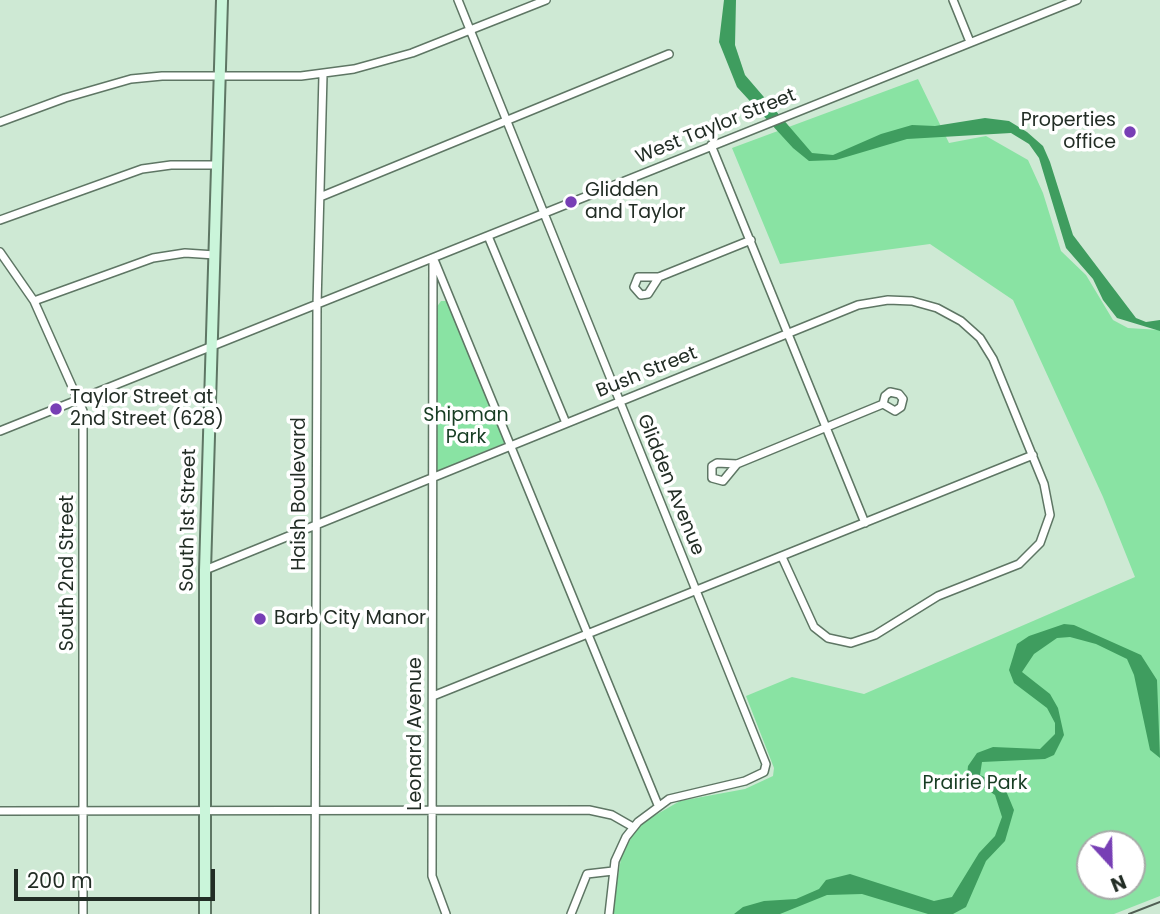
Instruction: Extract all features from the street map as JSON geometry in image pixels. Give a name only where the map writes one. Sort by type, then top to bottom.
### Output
[{"type":"street","name":"South 1st Street","points":[[205,914],[205,570],[222,0]]},
{"type":"street","name":"Glidden Avenue","points":[[458,0],[766,767],[756,776],[713,790],[686,793],[659,805]]},
{"type":"street","points":[[0,122],[109,84],[152,76],[323,75],[400,57],[546,0]]},
{"type":"street","points":[[953,0],[970,42]]},
{"type":"street","name":"West Taylor Street","points":[[0,431],[1077,0]]},
{"type":"street","points":[[320,197],[669,54]]},
{"type":"street","name":"Haish Boulevard","points":[[315,914],[317,305],[323,75]]},
{"type":"street","points":[[711,145],[865,523]]},
{"type":"street","points":[[0,220],[142,169],[171,165],[218,165]]},
{"type":"street","points":[[488,236],[565,423]]},
{"type":"street","points":[[659,277],[751,240]]},
{"type":"street","name":"South 2nd Street","points":[[0,252],[34,301],[83,411],[83,914]]},
{"type":"street","points":[[34,301],[153,258],[186,253],[215,255]]},
{"type":"street","points":[[433,258],[659,805],[633,828],[618,853],[613,871],[609,914]]},
{"type":"street","name":"Leonard Avenue","points":[[433,258],[432,876],[446,914]]},
{"type":"street","name":"Bush Street","points":[[205,570],[858,305],[881,300],[922,303],[951,314],[970,329],[990,354],[1032,455],[1050,508],[1047,531],[1037,547],[1019,564],[938,596],[865,640],[840,642],[814,627],[782,557]]},
{"type":"street","points":[[737,464],[883,404]]},
{"type":"street","points":[[433,696],[1032,455]]},
{"type":"street","points":[[0,811],[596,810],[612,815],[633,828]]},
{"type":"street","points":[[571,914],[587,874],[613,871]]},
{"type":"green space","name":"Prairie Park","points":[[918,79],[949,143],[986,136],[1028,160],[1043,193],[1061,251],[1086,275],[1113,320],[1128,328],[1160,330],[1160,896],[1114,914],[612,914],[621,858],[633,834],[645,821],[680,801],[745,789],[773,776],[774,768],[746,696],[792,677],[864,694],[1135,577],[1103,497],[1013,300],[930,244],[780,264],[732,148]]},
{"type":"green space","name":"Shipman Park","points":[[441,301],[447,301],[505,443],[437,471],[436,308]]},
{"type":"shaded area","points":[[724,0],[736,0],[735,45],[745,75],[812,153],[833,155],[881,134],[912,125],[935,126],[985,118],[1009,121],[1027,132],[1043,146],[1073,235],[1136,318],[1146,322],[1160,320],[1160,331],[1117,318],[1103,300],[1093,279],[1066,248],[1039,158],[1029,144],[1011,133],[907,139],[836,160],[809,161],[793,148],[737,87],[719,42]]},
{"type":"shaded area","points":[[1064,624],[1074,625],[1141,655],[1157,680],[1160,758],[1150,750],[1134,675],[1127,659],[1096,644],[1070,637],[1057,638],[1034,654],[1022,672],[1050,694],[1058,708],[1064,735],[1054,755],[1045,759],[982,762],[980,775],[1004,786],[1014,810],[1005,841],[986,861],[966,907],[953,914],[928,914],[862,894],[827,895],[780,914],[734,914],[743,907],[764,901],[796,899],[819,889],[826,880],[850,874],[934,901],[952,897],[979,853],[995,836],[1002,817],[995,795],[967,776],[968,766],[977,753],[993,747],[1040,749],[1055,734],[1055,723],[1047,708],[1014,683],[1009,670],[1017,644],[1029,636]]},
{"type":"railway","points":[[1129,914],[1160,902]]},
{"type":"place","name":"Properties office","points":[[1130,132]]},
{"type":"place","name":"Glidden and Taylor","points":[[571,202]]},
{"type":"place","name":"Taylor Street at 2nd Street (628)","points":[[56,409]]},
{"type":"place","name":"Barb City Manor","points":[[260,619]]}]
